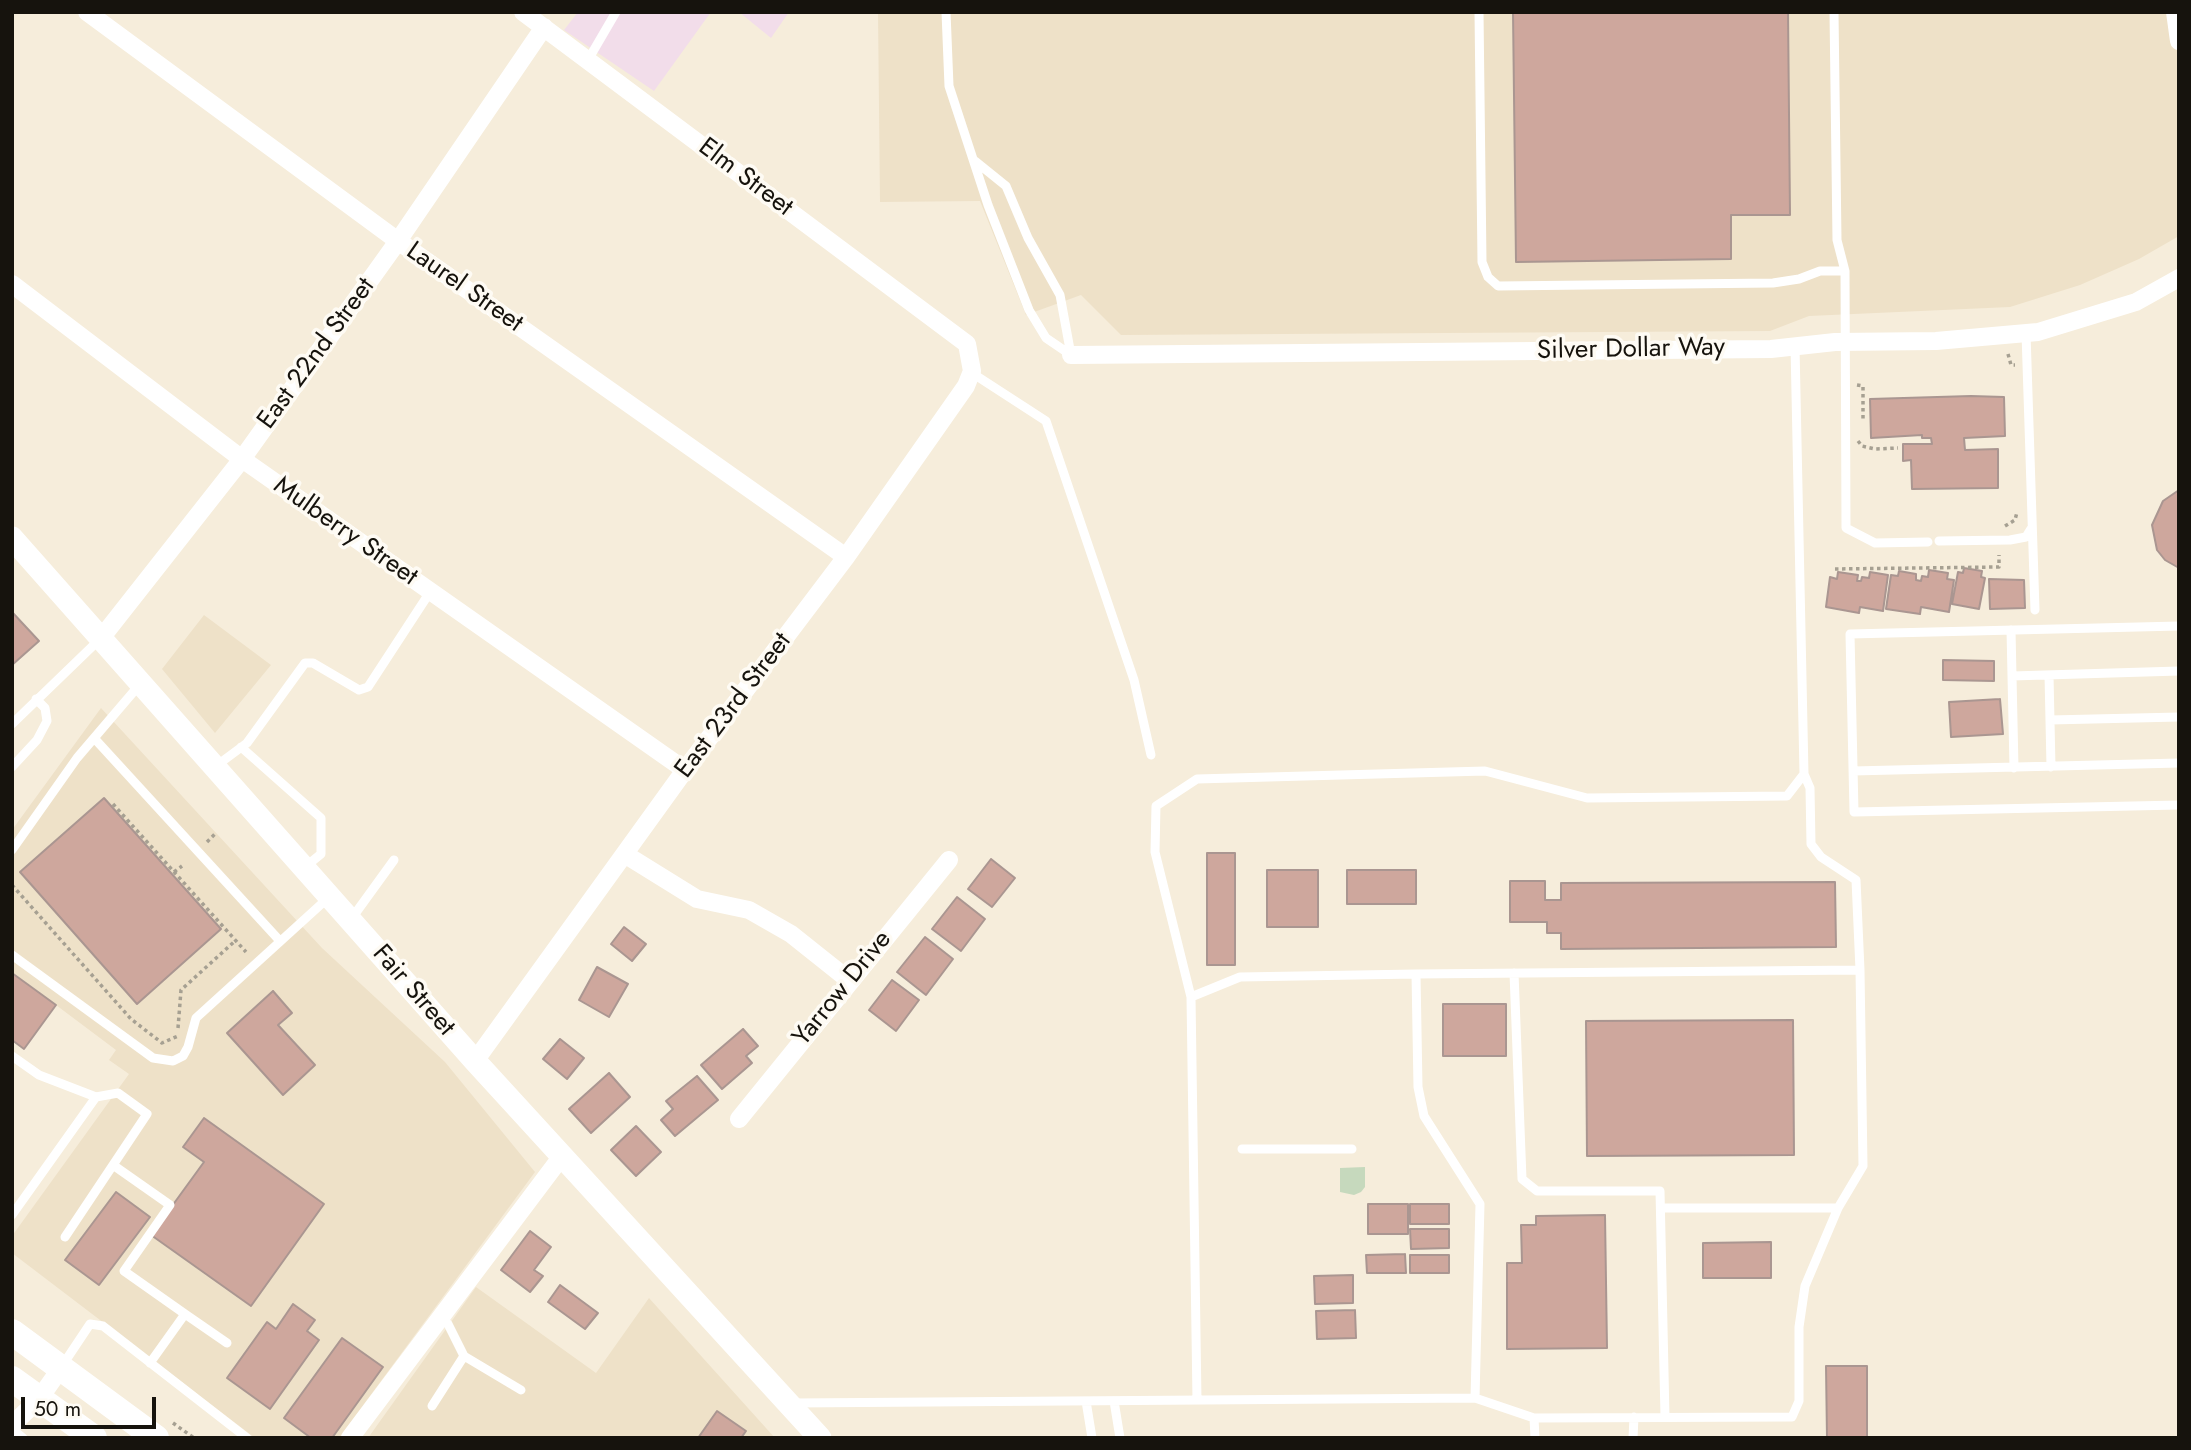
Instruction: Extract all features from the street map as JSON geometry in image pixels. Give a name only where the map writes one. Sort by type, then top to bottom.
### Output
[{"type":"main road","points":[[12,1332],[156,1438]]},
{"type":"main road","points":[[12,1379],[93,1438]]},
{"type":"street","name":"Laurel Street","points":[[87,12],[398,241],[846,557]]},
{"type":"street","points":[[2175,12],[2179,41]]},
{"type":"street","name":"East 22nd Street","points":[[102,637],[242,459],[398,241],[537,18]]},
{"type":"street","name":"Elm Street","points":[[537,18],[588,60],[967,344],[972,373]]},
{"type":"street","name":"Silver Dollar Way","points":[[1071,355],[1795,346],[1845,342],[1936,341],[2026,333],[2136,302],[2179,278]]},
{"type":"street","name":"Mulberry Street","points":[[12,284],[242,459],[685,770]]},
{"type":"street","name":"East 23rd Street","points":[[475,1062],[685,770],[846,557],[966,386],[972,373]]},
{"type":"street","name":"Fair Street","points":[[12,538],[475,1062],[820,1438]]},
{"type":"street","points":[[626,855],[698,899],[749,911],[781,928],[850,981]]},
{"type":"street","name":"Yarrow Drive","points":[[739,1119],[949,860]]},
{"type":"street","points":[[350,1438],[562,1156]]},
{"type":"street","points":[[12,1427],[39,1399],[61,1368]]},
{"type":"lane","points":[[588,60],[616,12]]},
{"type":"lane","points":[[946,12],[949,86],[988,205],[1029,310],[1046,338],[1071,355]]},
{"type":"lane","points":[[1479,12],[1482,262],[1488,277],[1498,286],[1773,283],[1799,279],[1820,271],[1845,271]]},
{"type":"lane","points":[[1834,12],[1837,240],[1845,271],[1846,528],[1875,543],[1928,542]]},
{"type":"lane","points":[[975,161],[1006,186],[1028,238],[1060,295],[1071,355]]},
{"type":"lane","points":[[2026,333],[2035,610]]},
{"type":"lane","points":[[789,1403],[1475,1398],[1534,1418],[1793,1417],[1799,1401],[1799,1327],[1805,1286],[1838,1208],[1863,1166],[1856,880],[1821,857],[1811,844],[1810,788],[1804,774],[1795,346]]},
{"type":"lane","points":[[972,373],[1046,421],[1134,680],[1151,755]]},
{"type":"lane","points":[[1938,541],[2010,540],[2026,537],[2032,527]]},
{"type":"lane","points":[[216,766],[241,747],[305,663],[313,663],[359,690],[368,687],[430,592]]},
{"type":"lane","points":[[2179,626],[1850,634],[1854,812],[2179,805]]},
{"type":"lane","points":[[2011,630],[2014,768]]},
{"type":"lane","points":[[12,724],[102,637]]},
{"type":"lane","points":[[2012,676],[2179,671]]},
{"type":"lane","points":[[2049,675],[2050,767]]},
{"type":"lane","points":[[12,850],[94,738],[142,682]]},
{"type":"lane","points":[[12,767],[37,740],[47,721],[45,708],[36,699]]},
{"type":"lane","points":[[2050,720],[2179,717]]},
{"type":"lane","points":[[94,738],[280,941]]},
{"type":"lane","points":[[241,747],[321,818],[321,854],[305,867]]},
{"type":"lane","points":[[1853,771],[2179,763]]},
{"type":"lane","points":[[1196,1400],[1191,997],[1155,852],[1156,806],[1197,779],[1485,771],[1587,797],[1787,796],[1804,774]]},
{"type":"lane","points":[[351,920],[394,860]]},
{"type":"lane","points":[[12,956],[153,1058],[173,1060],[183,1056],[188,1047],[196,1018],[330,896]]},
{"type":"lane","points":[[1191,997],[1240,977],[1860,970]]},
{"type":"lane","points":[[1514,973],[1522,1179],[1537,1191],[1660,1191],[1665,1417]]},
{"type":"lane","points":[[1416,974],[1418,1087],[1424,1116],[1480,1204],[1475,1398]]},
{"type":"lane","points":[[12,1056],[39,1075],[96,1097],[118,1093],[147,1114],[65,1237]]},
{"type":"lane","points":[[12,1215],[96,1097]]},
{"type":"lane","points":[[1242,1149],[1352,1149]]},
{"type":"lane","points":[[113,1165],[170,1205],[124,1271],[228,1343]]},
{"type":"lane","points":[[1661,1208],[1838,1208]]},
{"type":"lane","points":[[150,1363],[185,1314]]},
{"type":"lane","points":[[439,1318],[448,1324],[464,1356],[521,1390]]},
{"type":"lane","points":[[61,1368],[90,1324],[95,1323],[247,1438]]},
{"type":"lane","points":[[432,1406],[464,1356]]},
{"type":"lane","points":[[1086,1401],[1092,1438]]},
{"type":"lane","points":[[1114,1401],[1120,1438]]},
{"type":"lane","points":[[1633,1438],[1634,1417]]},
{"type":"lane","points":[[1534,1418],[1535,1438]]},
{"type":"lane","points":[[12,1427],[23,1438]]},
{"type":"path","points":[[1858,373],[1854,386],[1863,386],[1863,419]]},
{"type":"path","points":[[1856,438],[1862,446],[1898,448]]},
{"type":"path","points":[[1999,528],[2015,520],[2017,506]]},
{"type":"path","points":[[1835,569],[1999,567],[1999,555]]},
{"type":"path","points":[[113,804],[246,953]]},
{"type":"path","points":[[203,846],[215,834]]},
{"type":"path","points":[[174,872],[181,866]]},
{"type":"path","points":[[12,885],[131,1019],[162,1043],[178,1037],[181,990],[235,941]]},
{"type":"shaded area","points":[[578,12],[711,12],[654,91],[564,30]]},
{"type":"shaded area","points":[[739,12],[789,12],[771,38]]},
{"type":"shaded area","points":[[878,12],[2179,12],[2179,236],[2139,259],[2080,285],[2010,307],[1809,316],[1770,331],[1121,335],[1081,295],[1026,315],[980,201],[880,202]]},
{"type":"shaded area","points":[[204,615],[271,665],[215,733],[162,669]]},
{"type":"shaded area","points":[[101,708],[322,948],[445,1062],[535,1172],[339,1438],[255,1438],[12,1253],[12,1236],[129,1074],[109,1060],[116,1050],[12,972],[12,830]]},
{"type":"shaded area","points":[[476,1287],[596,1373],[649,1298],[775,1438],[368,1438]]},
{"type":"green space","points":[[1365,1167],[1365,1187],[1361,1192],[1354,1195],[1340,1192],[1340,1168]]},
{"type":"building","points":[[1513,12],[1788,12],[1790,215],[1731,215],[1731,259],[1516,262]]},
{"type":"building","points":[[2004,397],[2005,436],[1964,438],[1965,450],[1998,449],[1998,488],[1912,489],[1911,460],[1903,461],[1903,444],[1932,444],[1931,438],[1922,438],[1922,435],[1871,438],[1870,399]]},
{"type":"building","points":[[2179,490],[2179,568],[2165,560],[2157,550],[2152,525],[2163,501]]},
{"type":"building","points":[[1964,568],[1982,571],[1981,577],[1985,578],[1979,609],[1952,604],[1958,572],[1963,573]]},
{"type":"building","points":[[1929,570],[1948,573],[1947,579],[1954,580],[1949,612],[1921,607],[1920,614],[1886,609],[1891,575],[1898,576],[1899,571],[1916,574],[1916,580],[1921,581],[1922,576],[1928,577]]},
{"type":"building","points":[[1838,572],[1858,575],[1857,581],[1861,581],[1862,577],[1869,578],[1870,572],[1888,575],[1883,611],[1860,607],[1859,613],[1826,607],[1830,577],[1837,579]]},
{"type":"building","points":[[1989,579],[2024,580],[2025,608],[1990,609]]},
{"type":"building","points":[[12,612],[39,641],[12,665]]},
{"type":"building","points":[[1943,660],[1994,661],[1994,681],[1943,680]]},
{"type":"building","points":[[2000,699],[2003,734],[1951,737],[1949,702]]},
{"type":"building","points":[[104,798],[221,929],[137,1004],[20,872]]},
{"type":"building","points":[[1207,853],[1235,853],[1235,965],[1207,965]]},
{"type":"building","points":[[991,859],[1015,878],[992,907],[968,889]]},
{"type":"building","points":[[1267,870],[1318,870],[1318,927],[1267,927]]},
{"type":"building","points":[[1347,870],[1416,870],[1416,904],[1347,904]]},
{"type":"building","points":[[1510,881],[1545,881],[1545,900],[1561,900],[1561,883],[1835,882],[1836,947],[1561,949],[1561,933],[1547,933],[1547,922],[1510,922]]},
{"type":"building","points":[[957,897],[985,919],[961,951],[932,929]]},
{"type":"building","points":[[624,927],[646,944],[632,961],[611,944]]},
{"type":"building","points":[[925,937],[953,959],[926,995],[897,972]]},
{"type":"building","points":[[597,967],[628,984],[609,1017],[579,1000]]},
{"type":"building","points":[[12,973],[56,1005],[24,1049],[12,1040]]},
{"type":"building","points":[[892,980],[919,1000],[896,1031],[869,1010]]},
{"type":"building","points":[[273,991],[292,1013],[278,1025],[315,1065],[283,1095],[227,1033]]},
{"type":"building","points":[[1443,1004],[1506,1004],[1506,1056],[1443,1056]]},
{"type":"building","points":[[1793,1020],[1794,1155],[1587,1156],[1586,1021]]},
{"type":"building","points":[[743,1029],[758,1046],[746,1056],[752,1063],[722,1089],[701,1065]]},
{"type":"building","points":[[560,1039],[584,1058],[567,1079],[543,1059]]},
{"type":"building","points":[[609,1073],[630,1097],[591,1133],[569,1109]]},
{"type":"building","points":[[697,1076],[718,1100],[675,1136],[661,1120],[673,1109],[666,1101]]},
{"type":"building","points":[[204,1118],[324,1204],[251,1306],[151,1235],[204,1162],[183,1147]]},
{"type":"building","points":[[636,1126],[661,1152],[636,1176],[611,1150]]},
{"type":"building","points":[[116,1192],[150,1217],[99,1285],[65,1260]]},
{"type":"building","points":[[1368,1204],[1408,1204],[1408,1234],[1368,1234]]},
{"type":"building","points":[[1410,1204],[1449,1204],[1449,1224],[1410,1224]]},
{"type":"building","points":[[1605,1215],[1607,1348],[1507,1349],[1507,1263],[1522,1263],[1521,1225],[1536,1225],[1536,1216]]},
{"type":"building","points":[[1410,1229],[1449,1229],[1449,1248],[1411,1249]]},
{"type":"building","points":[[530,1231],[551,1247],[534,1270],[543,1276],[530,1292],[501,1270]]},
{"type":"building","points":[[1771,1242],[1771,1278],[1703,1278],[1703,1243]]},
{"type":"building","points":[[1405,1254],[1406,1273],[1367,1273],[1366,1255]]},
{"type":"building","points":[[1410,1255],[1449,1255],[1449,1273],[1410,1273]]},
{"type":"building","points":[[1353,1275],[1353,1303],[1315,1304],[1314,1276]]},
{"type":"building","points":[[560,1285],[598,1313],[585,1329],[548,1302]]},
{"type":"building","points":[[293,1304],[315,1320],[307,1331],[319,1340],[270,1409],[227,1378],[267,1322],[276,1329]]},
{"type":"building","points":[[1355,1310],[1356,1338],[1317,1339],[1316,1311]]},
{"type":"building","points":[[342,1338],[383,1367],[332,1438],[311,1438],[284,1418]]},
{"type":"building","points":[[1826,1366],[1867,1366],[1867,1438],[1827,1438]]},
{"type":"building","points":[[717,1411],[746,1431],[741,1438],[698,1438]]}]
